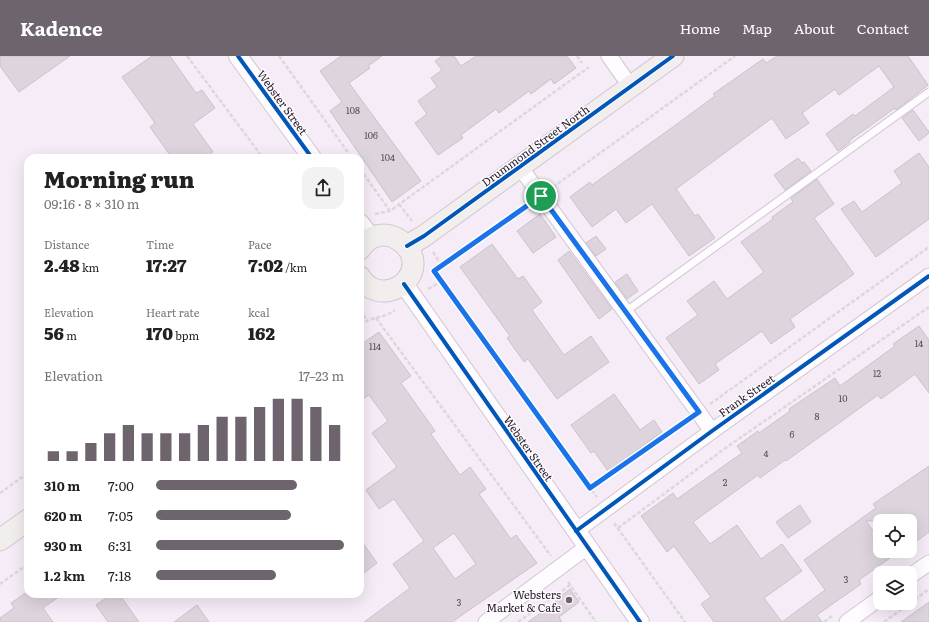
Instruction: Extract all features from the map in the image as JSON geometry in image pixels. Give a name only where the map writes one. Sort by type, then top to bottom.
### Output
[{"type":"main road","name":"Drummond Street North","points":[[407,246],[424,236],[673,56]]},
{"type":"main road","points":[[364,237],[390,235],[399,239],[407,246],[412,255],[413,266],[410,276],[404,284],[393,290],[382,292],[370,288],[364,283]]},
{"type":"main road","points":[[0,540],[24,523]]},
{"type":"street","name":"Webster Street","points":[[238,56],[309,154]]},
{"type":"street","points":[[609,56],[631,86]]},
{"type":"street","points":[[520,167],[712,431]]},
{"type":"street","name":"Frank Street","points":[[576,531],[712,431],[929,276]]},
{"type":"street","name":"Webster Street","points":[[404,284],[640,622]]},
{"type":"street","points":[[486,622],[587,547]]},
{"type":"street","points":[[917,571],[929,563]]},
{"type":"street","points":[[847,622],[873,603]]},
{"type":"lane","points":[[625,312],[929,92]]},
{"type":"path","points":[[187,56],[260,154]]},
{"type":"path","points":[[279,56],[349,154]]},
{"type":"path","points":[[577,56],[582,63]]},
{"type":"path","points":[[735,56],[434,271],[590,488],[699,412],[929,247]]},
{"type":"path","points":[[364,175],[390,211],[589,67]]},
{"type":"path","points":[[685,622],[618,528],[727,447],[929,307]]},
{"type":"path","points":[[364,316],[367,320]]},
{"type":"path","points":[[364,322],[367,320],[386,316]]},
{"type":"path","points":[[376,318],[552,558]]},
{"type":"path","points":[[0,494],[24,476]]},
{"type":"path","points":[[0,584],[24,567]]},
{"type":"path","points":[[518,622],[570,585],[596,622]]},
{"type":"path","points":[[917,598],[929,589]]},
{"type":"path","points":[[884,622],[900,610]]},
{"type":"building","points":[[0,56],[70,56],[19,92],[0,66]]},
{"type":"building","points":[[152,56],[170,56],[196,93],[202,90],[215,108],[193,124],[213,152],[210,154],[169,154],[150,127],[155,123],[122,77]]},
{"type":"building","points":[[341,56],[382,56],[368,66],[370,68],[349,83],[421,181],[392,202],[364,161],[364,154],[359,154],[330,111],[342,102],[320,71]]},
{"type":"building","points":[[442,56],[454,56],[461,66],[476,56],[567,56],[576,68],[554,84],[551,79],[531,94],[529,91],[499,113],[496,109],[461,135],[463,138],[438,155],[415,123],[427,114],[418,101],[437,87],[431,78],[442,70],[435,61]]},
{"type":"building","points":[[777,56],[908,56],[928,85],[896,110],[895,108],[849,141],[850,142],[838,151],[826,134],[853,114],[855,116],[894,87],[879,66],[839,95],[835,89],[802,113],[809,123],[786,139],[772,118],[676,189],[695,216],[698,214],[715,238],[689,256],[652,204],[626,223],[616,209],[592,227],[570,197],[590,182],[592,185],[715,96],[713,94],[763,59],[766,63]]},
{"type":"building","points":[[913,110],[929,132],[919,141],[902,118]]},
{"type":"building","points":[[919,153],[929,167],[929,219],[876,257],[841,209],[854,201],[862,212],[902,183],[894,171]]},
{"type":"building","points":[[798,158],[802,163],[804,162],[811,171],[785,190],[774,175]]},
{"type":"building","points":[[817,179],[834,204],[814,218],[854,274],[790,319],[795,327],[771,344],[762,331],[715,364],[719,370],[699,384],[666,338],[698,315],[687,301],[714,281],[727,299],[764,272],[741,242],[773,219],[772,217],[793,202],[791,198]]},
{"type":"building","points":[[540,214],[556,237],[533,253],[517,231]]},
{"type":"building","points":[[596,236],[606,249],[596,256],[586,243]]},
{"type":"building","points":[[492,244],[518,279],[523,276],[542,302],[532,310],[564,355],[591,336],[609,362],[557,399],[528,359],[524,362],[507,338],[510,336],[460,267]]},
{"type":"building","points":[[569,251],[612,309],[599,319],[558,260]]},
{"type":"building","points":[[627,274],[638,291],[627,299],[615,282]]},
{"type":"building","points":[[919,326],[929,340],[929,393],[915,374],[881,399],[878,395],[760,478],[758,475],[693,522],[710,544],[737,525],[761,559],[782,544],[802,571],[764,598],[782,622],[714,622],[701,604],[711,597],[674,546],[667,552],[641,516],[673,493],[677,499],[742,453],[737,446],[758,431],[759,433],[790,411],[789,409],[835,378],[840,386],[895,346],[893,344]]},
{"type":"building","points":[[379,332],[411,376],[401,383],[435,431],[431,434],[460,475],[470,467],[486,489],[479,494],[511,539],[516,535],[537,563],[452,622],[364,622],[410,588],[393,564],[424,541],[394,499],[379,509],[366,490],[397,467],[372,433],[388,421],[369,395],[364,398],[364,342]],"holes":[[[454,533],[476,564],[455,579],[433,548]]]},
{"type":"building","points":[[614,394],[640,430],[654,420],[662,432],[608,471],[594,451],[591,453],[571,425]]},
{"type":"building","points":[[929,466],[929,532],[917,541],[917,514],[873,514],[873,521],[866,521],[873,530],[873,558],[890,558],[879,566],[873,566],[873,570],[859,580],[861,584],[817,615],[822,622],[782,622],[825,590],[804,560],[876,508],[873,504]]},
{"type":"building","points":[[800,505],[811,522],[788,538],[776,522]]},
{"type":"building","points":[[364,545],[377,563],[364,573]]},
{"type":"building","points":[[570,589],[579,602],[559,617],[562,622],[528,622],[556,602],[555,601]]},
{"type":"building","points":[[24,594],[24,598],[57,598],[43,608],[53,622],[0,622],[0,618],[14,608],[11,603]]},
{"type":"building","points":[[106,598],[122,598],[139,622],[108,622],[96,605]]},
{"type":"building","points":[[929,602],[929,622],[901,622]]},
{"type":"building","points":[[197,605],[209,622],[174,622]]},
{"type":"cycle path","points":[[238,56],[309,154]]},
{"type":"cycle path","points":[[407,246],[424,236],[673,56]]},
{"type":"cycle path","points":[[576,531],[712,431],[929,276]]},
{"type":"cycle path","points":[[404,284],[640,622]]},
{"type":"place","name":"Websters Market & Cafe","points":[[569,600]]},
{"type":"route","points":[[541,196],[699,412],[590,488],[434,271],[541,196]]}]
